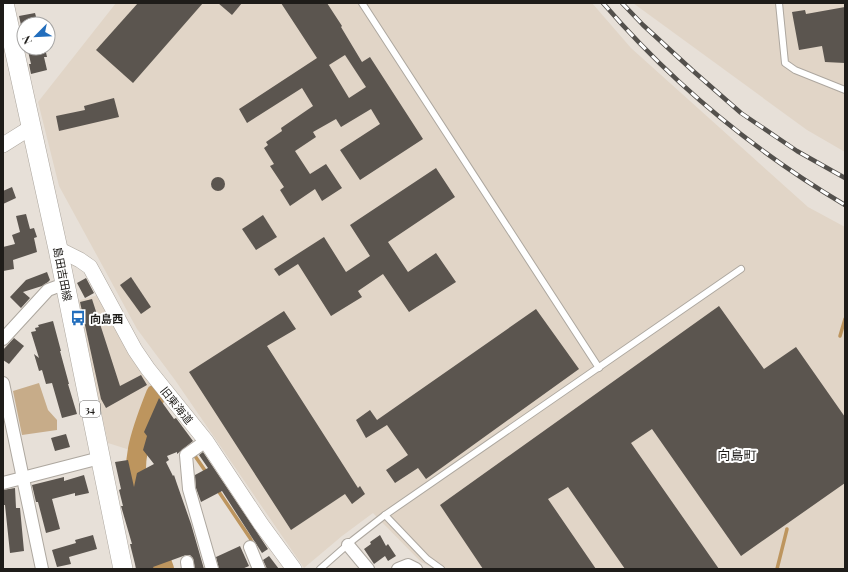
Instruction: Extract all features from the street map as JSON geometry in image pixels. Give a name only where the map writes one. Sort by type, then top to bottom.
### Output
[{"type":"main road","name":"島田吉田線","points":[[4,3],[30,128],[58,249],[123,569]]},
{"type":"street","points":[[3,145],[30,128]]},
{"type":"street","name":"旧東海道","points":[[58,249],[90,267],[135,350],[148,369],[206,441],[260,524],[294,569]]},
{"type":"street","points":[[3,338],[48,290],[64,284]]},
{"type":"street","points":[[3,383],[42,569]]},
{"type":"street","points":[[206,441],[186,455],[189,489],[212,569]]},
{"type":"street","points":[[3,483],[100,458]]},
{"type":"street","points":[[348,545],[368,569]]},
{"type":"street","points":[[250,546],[259,569]]},
{"type":"street","points":[[398,569],[408,565],[416,569]]},
{"type":"lane","points":[[362,3],[599,368]]},
{"type":"lane","points":[[779,3],[785,62],[795,70],[845,90]]},
{"type":"lane","points":[[320,569],[386,515],[741,269]]},
{"type":"lane","points":[[386,515],[427,559],[441,569]]},
{"type":"shaded area","points":[[116,3],[592,3],[631,48],[808,207],[845,227],[845,569],[435,569],[421,562],[373,513],[342,536],[304,568],[175,380],[137,329],[59,186],[38,102]]},
{"type":"shaded area","points":[[633,3],[845,3],[845,152],[807,130]]},
{"type":"shaded area","points":[[98,295],[131,355],[153,390],[130,450],[108,443],[77,301]]},
{"type":"shaded area","points":[[39,383],[48,410],[57,420],[57,430],[22,435],[13,391]]},
{"type":"building","points":[[138,3],[203,3],[133,83],[96,50]]},
{"type":"building","points":[[218,3],[242,3],[232,15]]},
{"type":"building","points":[[281,3],[327,3],[362,62],[370,57],[423,139],[360,180],[340,150],[380,124],[371,109],[341,127],[336,119],[313,132],[316,137],[295,151],[310,174],[326,164],[342,188],[322,201],[315,189],[290,206],[280,190],[284,187],[270,166],[274,164],[264,148],[268,145],[266,142],[282,131],[281,128],[313,106],[302,88],[247,123],[239,109],[317,58]],"holes":[[[345,55],[366,87],[349,98],[329,65]]]},
{"type":"building","points":[[845,7],[845,63],[825,62],[822,46],[799,50],[792,12],[805,10],[806,14]]},
{"type":"building","points":[[35,13],[36,16],[19,16]]},
{"type":"building","points":[[29,56],[47,56],[44,57],[47,70],[31,74],[29,64],[31,64]]},
{"type":"building","points":[[114,98],[119,117],[59,131],[56,116],[85,110],[84,106]]},
{"type":"building","points":[[436,168],[455,197],[388,242],[408,272],[436,253],[456,282],[409,312],[383,274],[358,291],[362,297],[331,316],[298,264],[279,276],[274,269],[324,237],[346,272],[370,256],[350,225]]},
{"type":"building","points":[[218,177],[223,179],[225,184],[223,189],[218,191],[213,189],[211,184],[213,179]]},
{"type":"building","points":[[12,187],[16,198],[3,204],[3,191]]},
{"type":"building","points":[[26,214],[30,229],[34,228],[37,237],[34,238],[37,252],[13,260],[14,269],[3,271],[3,247],[15,244],[12,235],[20,232],[16,216]]},
{"type":"building","points":[[263,215],[277,237],[256,250],[242,229]]},
{"type":"building","points":[[47,272],[50,280],[48,282],[42,286],[23,292],[30,298],[21,308],[10,297],[26,280]]},
{"type":"building","points":[[131,277],[151,307],[141,314],[120,285]]},
{"type":"building","points":[[86,278],[94,293],[85,298],[77,283]]},
{"type":"building","points":[[92,299],[120,386],[141,375],[147,385],[106,408],[101,399],[80,302]]},
{"type":"building","points":[[719,306],[764,369],[796,347],[845,417],[845,483],[741,556],[652,429],[631,443],[719,569],[625,569],[568,487],[548,499],[596,569],[483,569],[440,505]]},
{"type":"building","points":[[536,309],[579,369],[426,479],[418,468],[395,483],[386,470],[408,455],[387,425],[366,438],[356,420],[370,410],[377,420]]},
{"type":"building","points":[[284,311],[296,329],[267,346],[358,488],[360,486],[365,494],[352,504],[345,494],[291,530],[189,372]]},
{"type":"building","points":[[53,321],[68,384],[77,414],[62,418],[52,383],[46,384],[42,370],[39,371],[34,354],[39,358],[31,332],[36,331],[35,328],[39,327],[38,325]]},
{"type":"building","points":[[14,338],[24,346],[9,364],[3,360],[3,350]]},
{"type":"building","points":[[159,398],[174,419],[176,418],[193,441],[177,454],[177,452],[167,456],[169,460],[166,462],[173,476],[174,475],[191,524],[204,569],[195,569],[193,558],[190,555],[186,555],[153,567],[154,569],[136,569],[130,544],[132,544],[121,506],[123,506],[119,490],[121,489],[115,462],[128,460],[134,487],[137,473],[154,464],[143,450],[147,436],[144,432]]},
{"type":"building","points":[[66,434],[70,447],[55,451],[51,438]]},
{"type":"building","points":[[203,452],[268,549],[262,553],[222,491],[201,502],[196,488],[195,475],[208,468],[199,455]]},
{"type":"building","points":[[84,475],[89,493],[75,496],[75,493],[52,499],[60,529],[46,533],[32,485],[64,477],[64,481]]},
{"type":"building","points":[[15,488],[16,508],[20,508],[24,551],[10,553],[5,505],[3,505],[3,490]]},
{"type":"building","points":[[93,535],[97,549],[69,557],[71,564],[57,567],[52,550],[76,543],[75,540]]},
{"type":"building","points":[[380,535],[386,546],[388,544],[396,556],[388,561],[385,556],[374,564],[364,549],[371,544],[370,542]]},
{"type":"building","points":[[240,546],[249,566],[242,569],[219,569],[216,557]]},
{"type":"building","points":[[269,556],[279,569],[267,569],[263,560]]},
{"type":"waterway","points":[[840,336],[845,319]]},
{"type":"waterway","points":[[141,503],[137,488],[136,460],[138,447],[156,394]]},
{"type":"waterway","points":[[195,456],[206,472]]},
{"type":"waterway","points":[[217,489],[253,544]]},
{"type":"waterway","points":[[777,569],[787,529]]},
{"type":"waterway","points":[[153,539],[164,569]]},
{"type":"railway","points":[[603,3],[657,61],[716,114],[778,162],[845,205]]},
{"type":"railway","points":[[622,3],[643,25],[741,113],[797,151],[845,178]]},
{"type":"place","name":"向島西","points":[[78,318]]},
{"type":"district","name":"向島町","points":[[737,454]]}]
